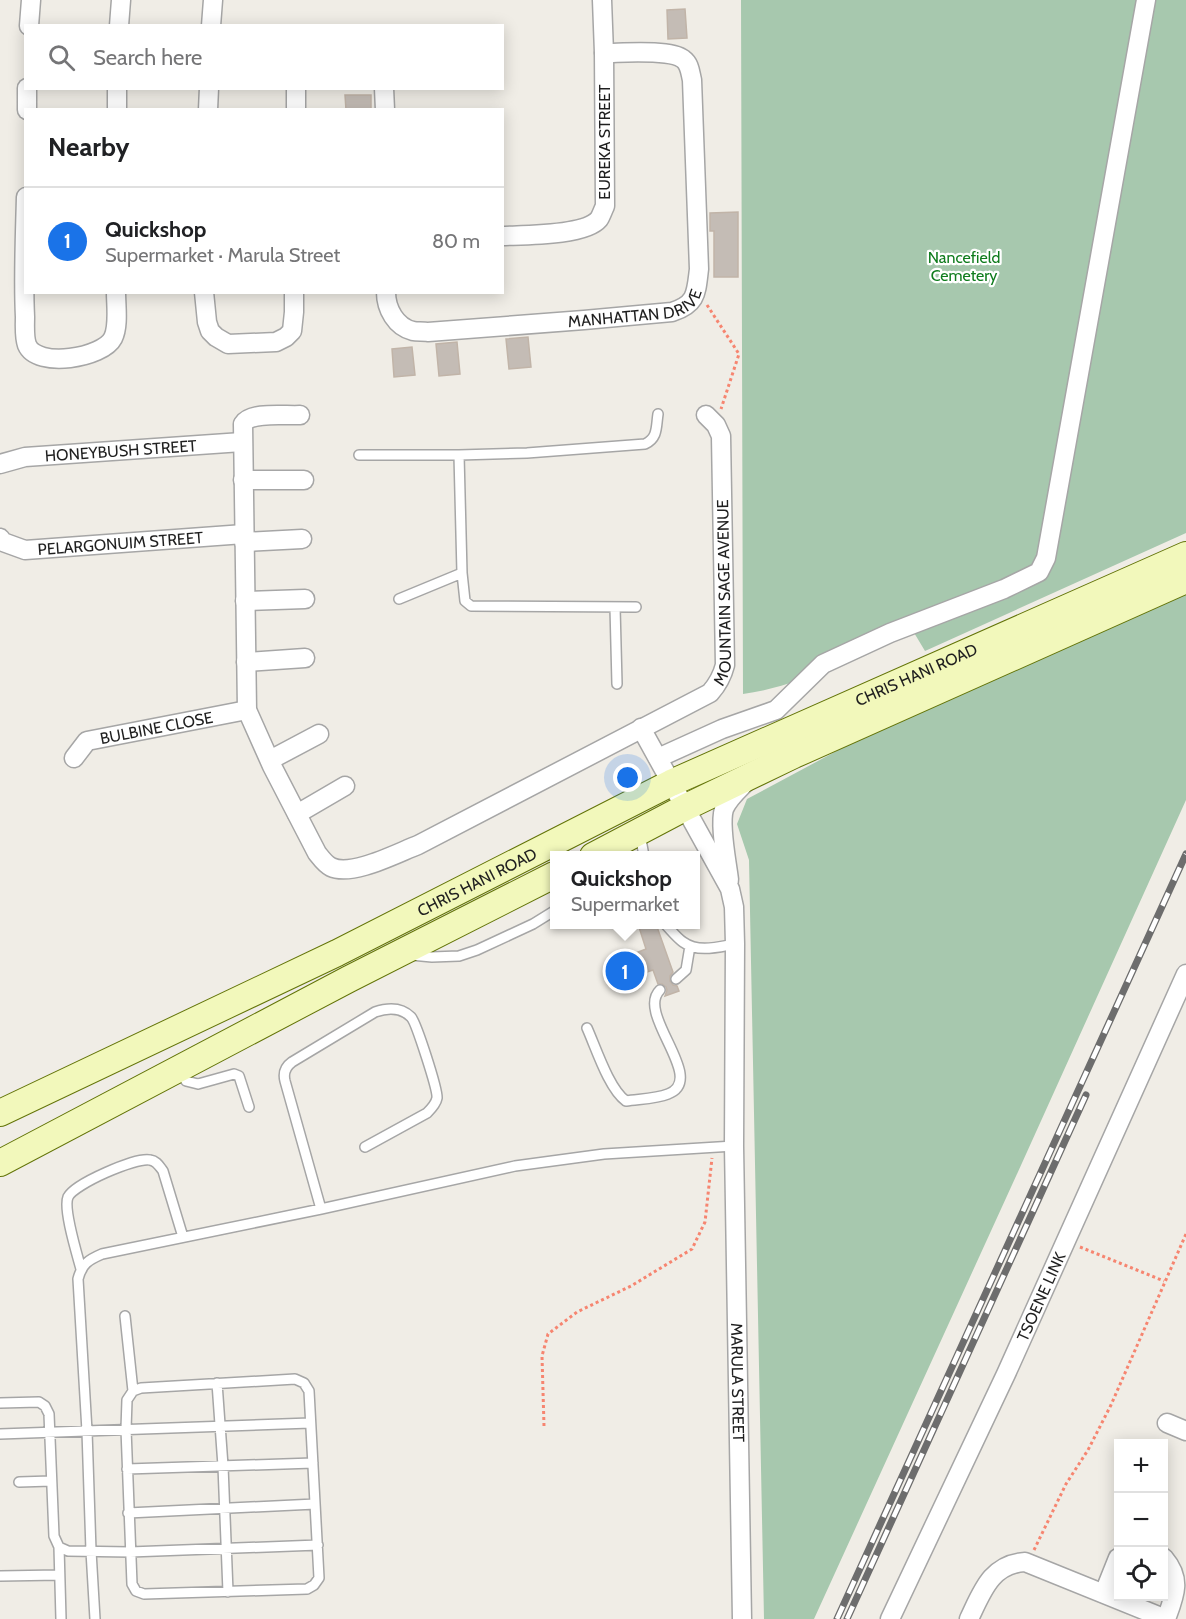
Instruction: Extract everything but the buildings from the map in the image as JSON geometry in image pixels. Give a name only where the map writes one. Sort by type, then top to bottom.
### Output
[{"type":"main road","name":"CHRIS HANI ROAD","points":[[0,1113],[337,953],[671,783],[1186,555]]},
{"type":"main road","name":"CHRIS HANI ROAD","points":[[609,851],[642,843],[686,807],[794,755],[1186,580]]},
{"type":"main road","name":"CHRIS HANI ROAD","points":[[0,1163],[550,878]]},
{"type":"main road","points":[[0,1104],[43,1092]]},
{"type":"street","points":[[29,24],[30,0]]},
{"type":"street","points":[[119,24],[121,0]]},
{"type":"street","points":[[211,24],[213,0]]},
{"type":"street","name":"EUREKA STREET","points":[[504,236],[566,232],[589,226],[599,219],[605,206],[602,0]]},
{"type":"street","points":[[658,759],[722,729],[776,711],[823,664],[890,633],[1004,589],[1039,572],[1046,558],[1146,0]]},
{"type":"street","name":"MANHATTAN DRIVE","points":[[386,294],[390,312],[397,321],[412,331],[428,332],[672,312],[685,308],[692,300],[699,269],[692,80],[689,67],[685,60],[671,54],[604,53]]},
{"type":"street","points":[[27,90],[27,108]]},
{"type":"street","points":[[117,90],[117,108]]},
{"type":"street","points":[[208,90],[208,108]]},
{"type":"street","points":[[296,90],[296,108]]},
{"type":"street","points":[[384,90],[385,108]]},
{"type":"street","points":[[24,294],[27,345],[39,356],[57,359],[93,354],[108,345],[115,331],[116,294]]},
{"type":"street","points":[[204,294],[210,331],[228,344],[238,344],[276,342],[286,337],[292,331],[294,294]]},
{"type":"street","points":[[300,415],[253,416],[246,419],[243,424],[247,710],[297,814],[345,786]]},
{"type":"street","name":"MOUNTAIN SAGE AVENUE","points":[[297,814],[323,862],[345,869],[353,868],[418,845],[710,693],[723,675],[725,665],[721,436],[711,420]]},
{"type":"street","name":"HONEYBUSH STREET","points":[[0,464],[25,457],[242,442]]},
{"type":"street","points":[[243,480],[304,480]]},
{"type":"street","name":"PELARGONUIM STREET","points":[[0,538],[3,542],[25,549],[244,538],[302,539]]},
{"type":"street","points":[[245,601],[305,598]]},
{"type":"street","points":[[246,662],[305,658]]},
{"type":"street","name":"BULBINE CLOSE","points":[[74,758],[87,741],[247,710]]},
{"type":"street","points":[[640,728],[671,783]]},
{"type":"street","points":[[270,760],[319,734]]},
{"type":"street","points":[[730,889],[722,821],[724,809],[731,797],[752,775]]},
{"type":"street","name":"MARULA STREET","points":[[671,783],[730,889],[734,907],[734,1146],[742,1619]]},
{"type":"street","name":"TSOENE LINK","points":[[890,1619],[1006,1374],[1186,974]]},
{"type":"street","points":[[1167,1423],[1186,1431]]},
{"type":"street","points":[[969,1619],[991,1577],[1008,1566],[1028,1562],[1166,1619],[1176,1588],[1172,1570],[1168,1564]]},
{"type":"street","points":[[1104,1593],[1114,1570]]},
{"type":"lane","points":[[359,455],[537,452],[645,444],[656,434],[658,414]]},
{"type":"lane","points":[[459,455],[462,573],[465,600],[471,606],[636,607]]},
{"type":"lane","points":[[399,599],[462,573]]},
{"type":"lane","points":[[615,607],[617,684]]},
{"type":"lane","points":[[401,954],[432,957],[459,956],[477,950],[550,914]]},
{"type":"lane","points":[[670,929],[681,941],[690,946],[709,948],[735,944]]},
{"type":"lane","points":[[676,979],[686,970],[690,946]]},
{"type":"lane","points":[[587,1028],[619,1096],[626,1101],[668,1095],[679,1084],[680,1074],[673,1051],[657,1018],[654,999],[660,990]]},
{"type":"lane","points":[[321,1209],[285,1081],[287,1065],[375,1012],[387,1009],[401,1011],[410,1016],[416,1026],[437,1098],[432,1109],[427,1113],[365,1147]]},
{"type":"lane","points":[[178,1070],[186,1081],[195,1084],[237,1074],[249,1107]]},
{"type":"lane","points":[[95,1619],[78,1278],[81,1269],[90,1259],[102,1254],[515,1166],[604,1154],[734,1146]]},
{"type":"lane","points":[[81,1269],[66,1207],[68,1196],[78,1186],[134,1161],[148,1159],[157,1162],[163,1171],[183,1237]]},
{"type":"lane","points":[[126,1316],[133,1391]]},
{"type":"lane","points":[[295,1379],[304,1383],[309,1391],[318,1545],[319,1578],[314,1585],[307,1588],[228,1592],[144,1594],[136,1591],[132,1584],[130,1552],[126,1429],[127,1400],[133,1391],[141,1388],[295,1379]]},
{"type":"lane","points":[[217,1383],[228,1592]]},
{"type":"lane","points":[[0,1403],[39,1402],[45,1406],[49,1414],[54,1536],[59,1548],[61,1619]]},
{"type":"lane","points":[[0,1434],[310,1423]]},
{"type":"lane","points":[[127,1469],[313,1463]]},
{"type":"lane","points":[[19,1482],[51,1481]]},
{"type":"lane","points":[[128,1513],[315,1504]]},
{"type":"lane","points":[[59,1548],[68,1551],[130,1552],[318,1545]]},
{"type":"lane","points":[[0,1576],[59,1575]]},
{"type":"path","points":[[696,288],[739,354],[711,420]]},
{"type":"path","points":[[544,1426],[542,1356],[548,1334],[577,1312],[631,1286],[692,1249],[705,1222],[713,1147]]},
{"type":"path","points":[[1028,1562],[1066,1484],[1088,1450],[1106,1414],[1186,1234]]},
{"type":"path","points":[[1066,1241],[1164,1281]]},
{"type":"green space","name":"Nancefield Cemetery","points":[[741,0],[1186,0],[1186,533],[925,651],[913,631],[808,677],[743,694]]},
{"type":"green space","points":[[1186,592],[1186,800],[814,1619],[764,1619],[749,860],[737,824],[747,799],[874,731]]},
{"type":"railway","points":[[837,1619],[1186,854]]},
{"type":"railway","points":[[847,1619],[1086,1095]]},
{"type":"place","name":"Quickshop","points":[[625,971]]}]
